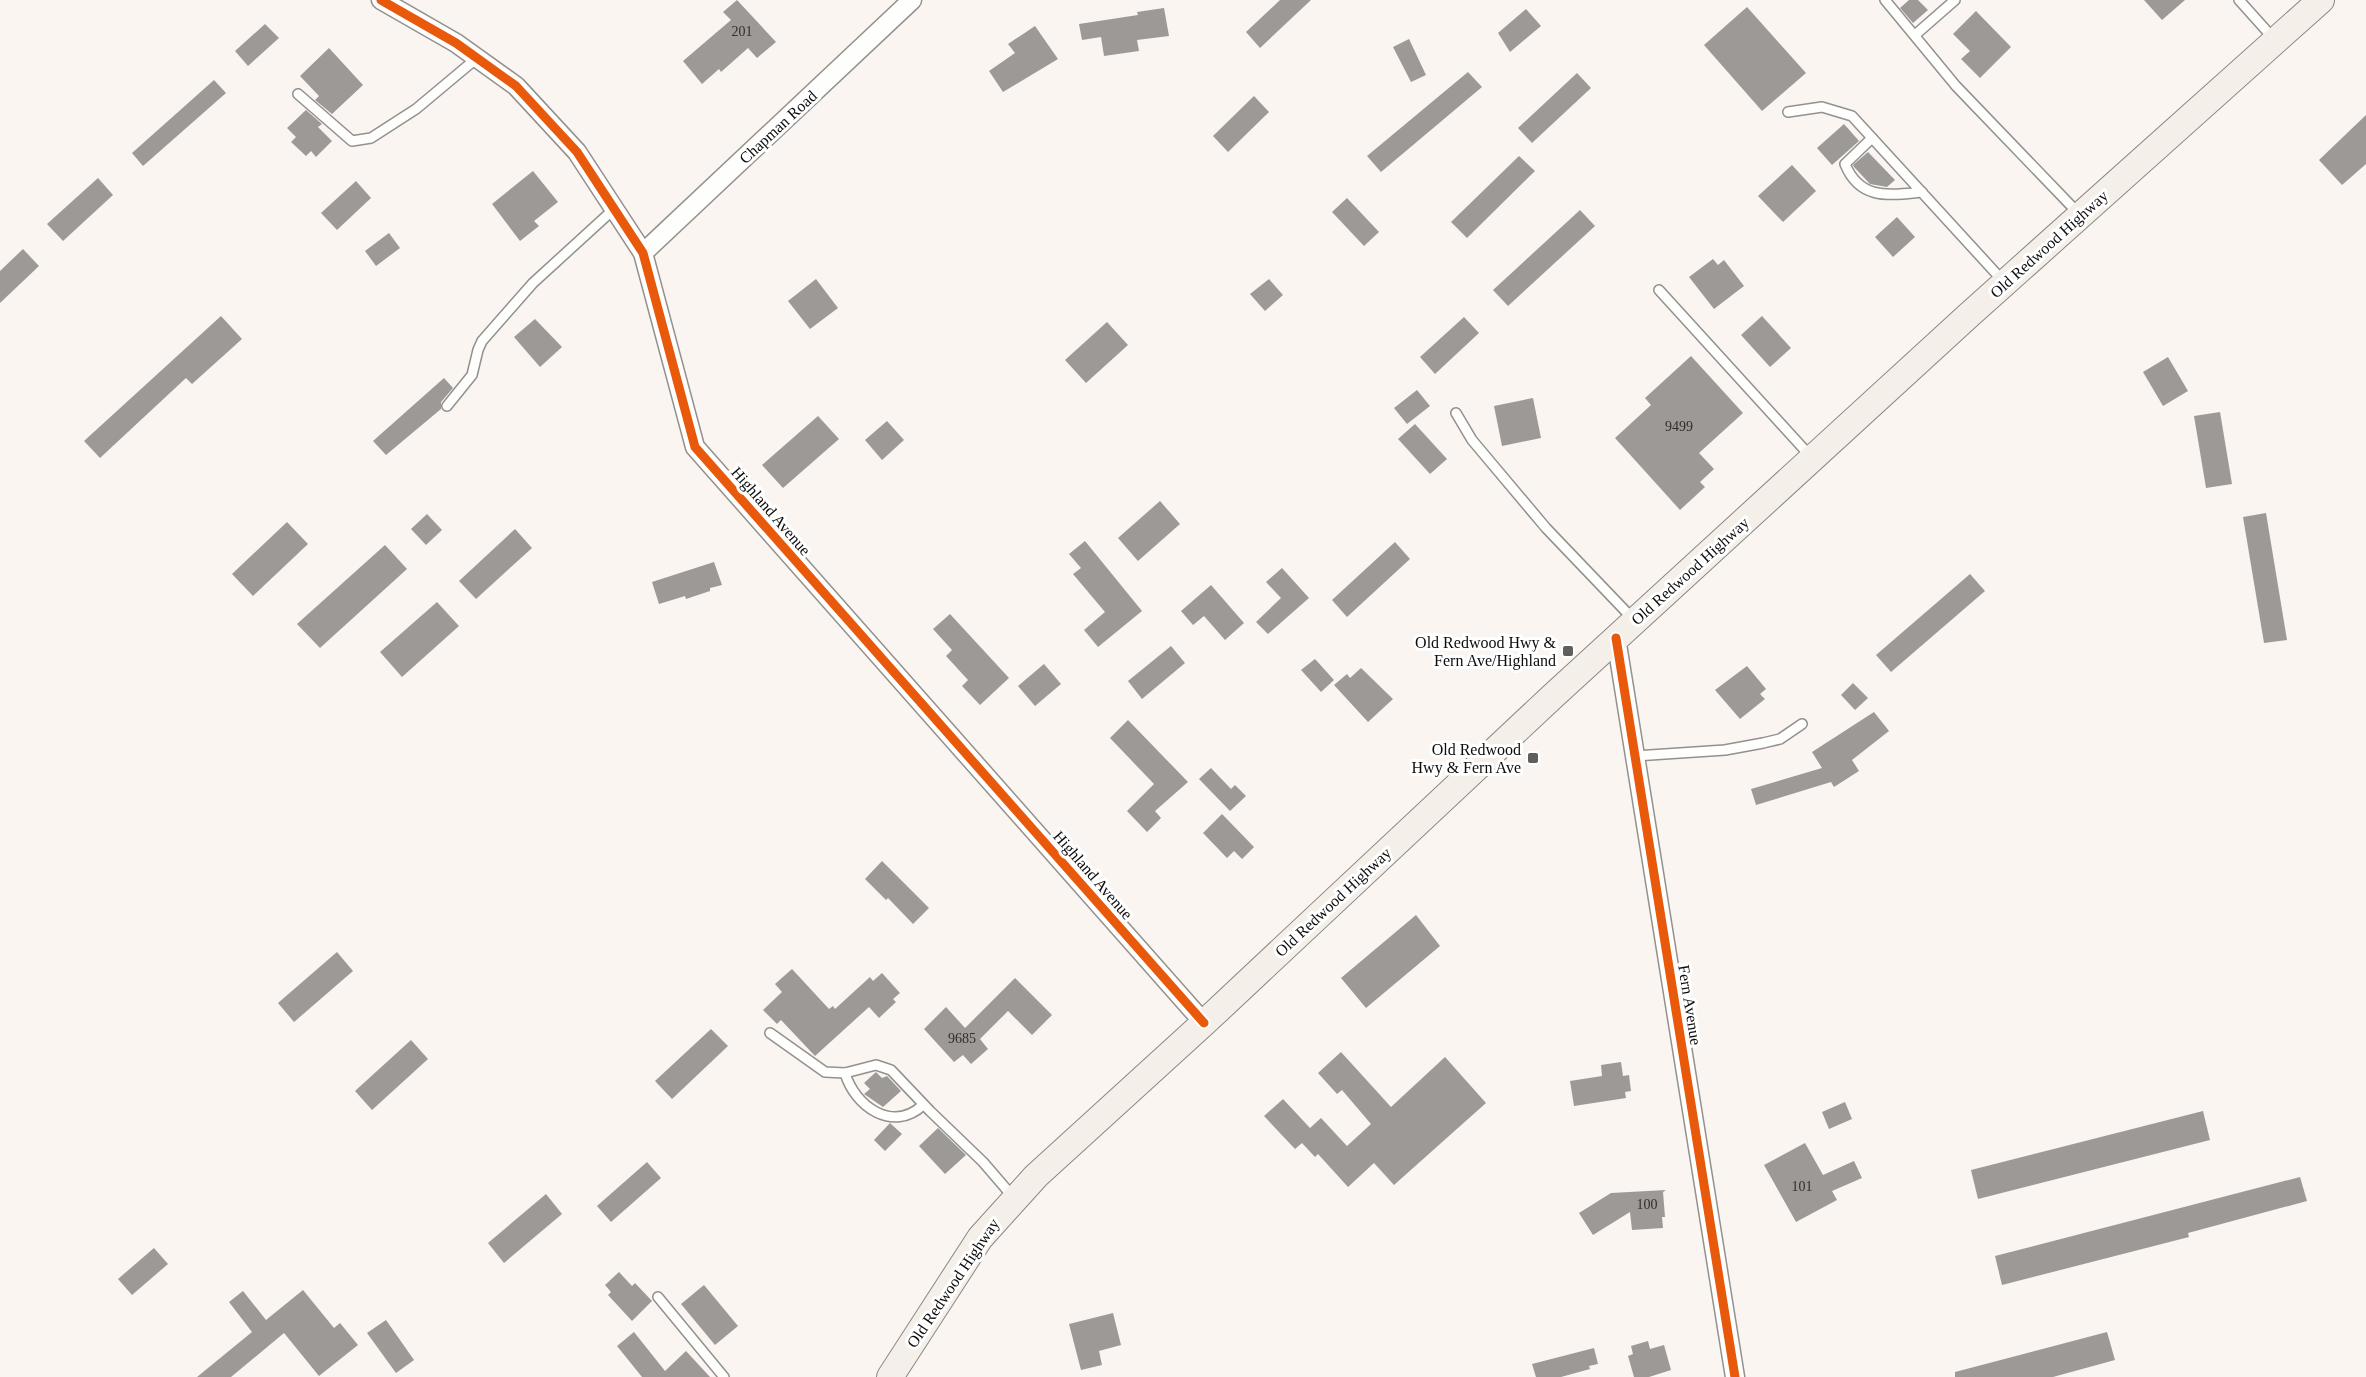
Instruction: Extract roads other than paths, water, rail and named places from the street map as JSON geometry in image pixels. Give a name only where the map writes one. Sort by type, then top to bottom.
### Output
[{"type":"main road","name":"Old Redwood Highway","points":[[890,1377],[980,1238],[1014,1197],[1616,638],[1814,460],[2005,283],[2321,0]]},
{"type":"street","name":"Highland Avenue","points":[[381,0],[456,43],[516,86],[577,152],[643,254],[694,447],[1204,1023]]},
{"type":"street","name":"Chapman Road","points":[[643,254],[912,0]]},
{"type":"street","name":"Fern Avenue","points":[[1616,638],[1735,1377]]},
{"type":"lane","points":[[1885,0],[1956,86],[2080,216]]},
{"type":"lane","points":[[1916,35],[1955,0]]},
{"type":"lane","points":[[2239,0],[2275,41]]},
{"type":"lane","points":[[298,94],[352,141],[371,138],[416,109],[477,58]]},
{"type":"lane","points":[[1788,112],[1822,106],[1852,116],[2005,283]]},
{"type":"lane","points":[[1872,138],[1845,164],[1848,171],[1866,191],[1877,195],[1922,192]]},
{"type":"lane","points":[[447,406],[472,375],[477,350],[482,341],[533,283],[614,209]]},
{"type":"lane","points":[[1659,290],[1814,460]]},
{"type":"lane","points":[[1456,413],[1472,440],[1539,519],[1635,621]]},
{"type":"lane","points":[[1635,756],[1725,750],[1763,743],[1780,739],[1802,724]]},
{"type":"lane","points":[[770,1033],[825,1072],[845,1073],[876,1065],[891,1070],[923,1105],[983,1162],[1014,1197]]},
{"type":"lane","points":[[845,1073],[856,1096],[873,1112],[904,1116],[923,1105]]},
{"type":"lane","points":[[658,1297],[724,1377]]},
{"type":"place","name":"Old Redwood Hwy & Fern Ave/Highland","points":[[1568,651]]},
{"type":"place","name":"Old Redwood Hwy & Fern Ave","points":[[1533,758]]}]
